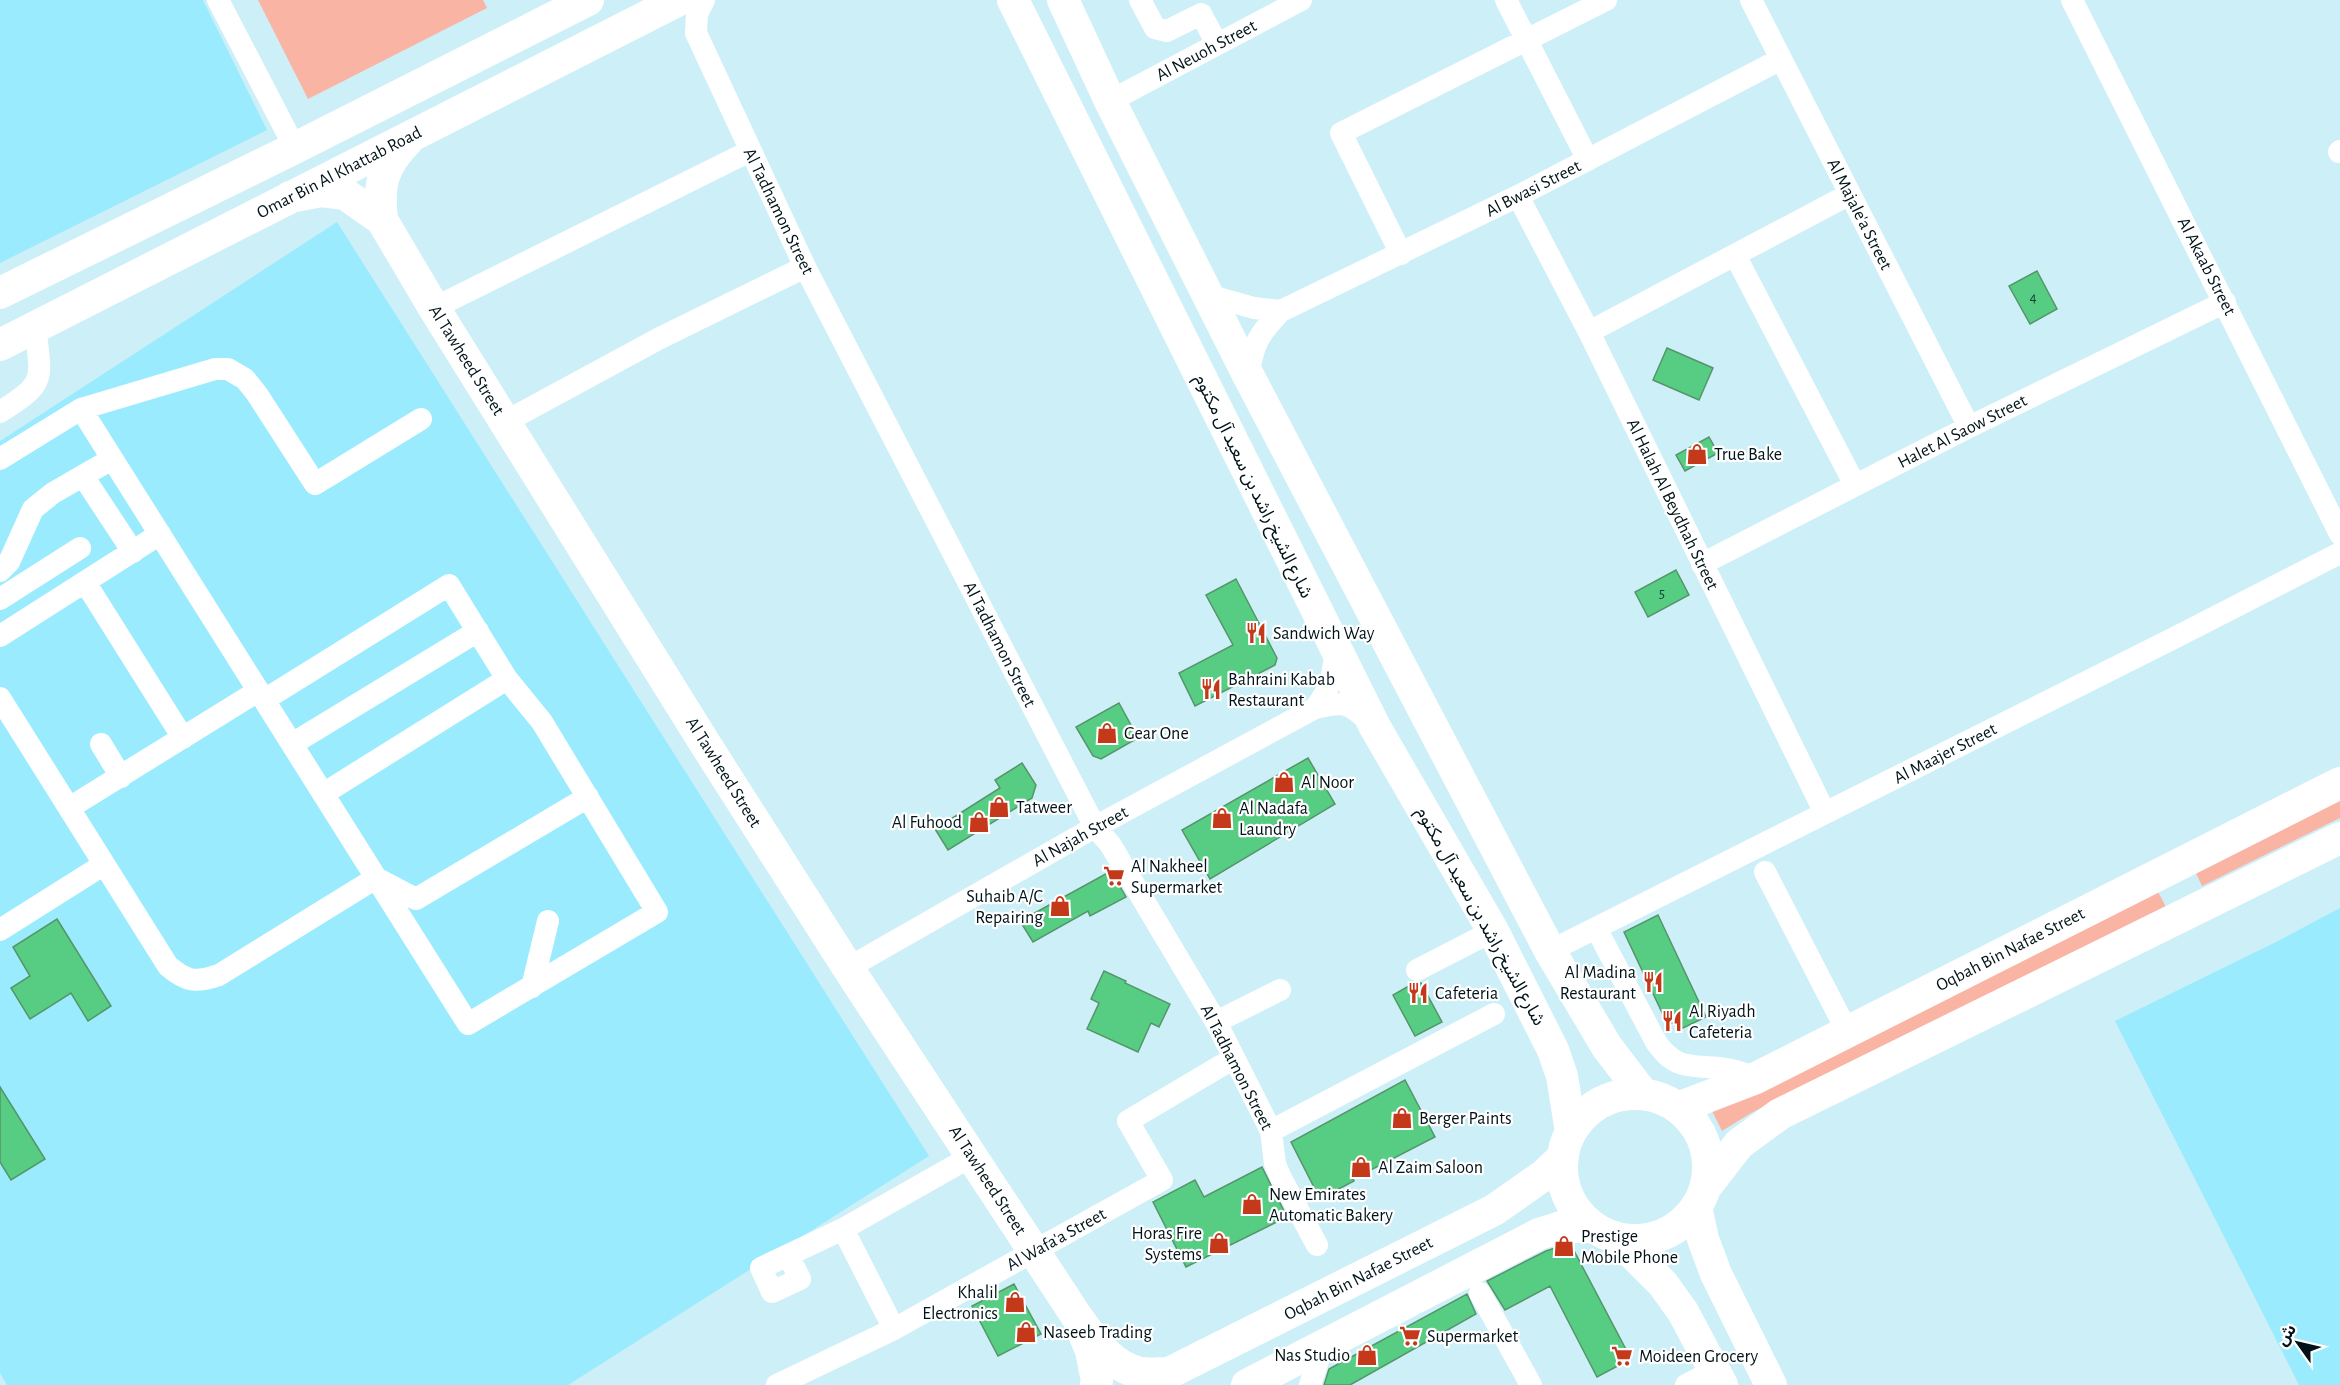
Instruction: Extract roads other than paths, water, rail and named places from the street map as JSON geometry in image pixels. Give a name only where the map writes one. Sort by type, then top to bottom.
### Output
[{"type":"street","points":[[218,0],[295,148]]},
{"type":"street","points":[[0,293],[588,0]]},
{"type":"street","points":[[696,33],[697,14],[704,0]]},
{"type":"street","points":[[1063,0],[1110,101],[1248,375],[1550,951],[1606,1047],[1643,1094]]},
{"type":"street","points":[[1140,0],[1155,28],[1167,31],[1201,14],[1217,44]]},
{"type":"street","name":"Al Neuoh Street","points":[[1110,101],[1301,0]]},
{"type":"street","points":[[1506,0],[1588,160]]},
{"type":"street","points":[[1401,254],[1341,133],[1606,0]]},
{"type":"street","name":"Al Majale'a Street","points":[[1751,0],[1969,427]]},
{"type":"street","name":"Al Akaab Street","points":[[2072,0],[2340,534]]},
{"type":"street","points":[[1015,5],[1079,109],[1135,217],[1147,223],[1157,218],[1161,203]]},
{"type":"street","name":"شارع الشيخ راشد بن سعيد آل مكتوم","points":[[1015,5],[1376,727],[1493,931],[1553,1050],[1562,1076],[1567,1145]]},
{"type":"street","points":[[667,6],[677,20],[696,33]]},
{"type":"street","name":"Omar Bin Al Khattab Road","points":[[0,345],[667,6]]},
{"type":"street","points":[[555,17],[570,20],[577,26],[579,34],[577,44],[569,56]]},
{"type":"street","name":"Al Tadhamon Street","points":[[696,33],[805,267],[1095,827],[1110,844],[1216,1022],[1271,1131],[1275,1164],[1281,1178],[1317,1245]]},
{"type":"street","name":"Al Bwasi Street","points":[[1248,375],[1253,349],[1262,332],[1281,311],[1518,196],[1781,59]]},
{"type":"street","name":"Al Tawheed Street","points":[[382,220],[380,200],[383,177],[392,157],[413,135]]},
{"type":"street","points":[[434,308],[750,151]]},
{"type":"street","name":"Al Tawheed Street","points":[[290,197],[321,191],[345,194],[382,220],[505,422],[848,968],[1077,1317],[1101,1349],[1119,1365],[1157,1379]]},
{"type":"street","points":[[1589,332],[1850,194]]},
{"type":"street","name":"Al Halah Al Beydhah Street","points":[[1518,196],[1589,332],[1824,813]]},
{"type":"street","points":[[1735,255],[1855,485]]},
{"type":"street","points":[[505,422],[660,338],[805,267]]},
{"type":"street","points":[[1208,295],[1254,308],[1281,311]]},
{"type":"street","name":"Halet Al Saow Street","points":[[1702,564],[1969,427],[2225,302]]},
{"type":"street","points":[[0,412],[26,395],[36,384],[40,369],[35,326]]},
{"type":"street","points":[[0,459],[81,409],[215,369],[228,369],[245,379],[315,484],[421,419]]},
{"type":"street","points":[[69,808],[183,738],[261,695],[449,585],[507,679],[542,722],[657,912],[468,1024],[323,794],[292,744],[261,695],[160,534],[112,459],[81,409]]},
{"type":"street","points":[[0,571],[9,562],[33,509],[53,493],[112,459]]},
{"type":"street","points":[[83,476],[133,552]]},
{"type":"street","points":[[0,636],[160,534]]},
{"type":"street","points":[[0,599],[80,548]]},
{"type":"street","name":"Al Maajer Street","points":[[1550,951],[2340,553]]},
{"type":"street","points":[[85,582],[183,738]]},
{"type":"street","points":[[292,744],[478,631]]},
{"type":"street","points":[[1315,708],[1326,694],[1333,671],[1336,649]]},
{"type":"street","points":[[323,794],[507,679]]},
{"type":"street","points":[[0,698],[168,966],[181,977],[201,981],[219,975],[376,878]]},
{"type":"street","name":"Al Najah Street","points":[[848,968],[1095,827],[1315,708],[1339,702],[1354,709],[1376,727]]},
{"type":"street","points":[[101,744],[121,777]]},
{"type":"street","name":"Oqbah Bin Nafae Street","points":[[1678,1108],[1756,1078],[2340,783]]},
{"type":"street","points":[[376,878],[416,899],[588,797]]},
{"type":"street","points":[[1261,1384],[1331,1341],[1539,1234],[1561,1227],[1636,1240],[1653,1238],[1670,1231],[1684,1221],[1739,1144],[1780,1114],[2340,838]]},
{"type":"street","points":[[0,930],[103,865]]},
{"type":"street","points":[[1765,872],[1847,1031]]},
{"type":"street","points":[[532,987],[548,921]]},
{"type":"street","points":[[1596,928],[1656,1042],[1667,1056],[1690,1067],[1722,1068],[1739,1071],[1756,1078]]},
{"type":"street","points":[[1418,970],[1493,931]]},
{"type":"street","points":[[1216,1022],[1280,990]]},
{"type":"street","points":[[1271,1131],[1494,1014]]},
{"type":"street","name":"Al Wafa'a Street","points":[[777,1385],[894,1329],[1162,1180],[1128,1121],[1234,1058]]},
{"type":"street","points":[[1686,1385],[1718,1378],[1683,1312],[1663,1284],[1605,1233],[1578,1213],[1568,1196],[1563,1177],[1567,1145],[1584,1115],[1601,1102],[1622,1095],[1643,1094],[1662,1099],[1678,1108],[1691,1120],[1704,1144],[1708,1170],[1701,1197],[1702,1239],[1716,1274],[1771,1385]]},
{"type":"street","name":"Oqbah Bin Nafae Street","points":[[1157,1379],[1494,1210],[1544,1175],[1567,1145]]},
{"type":"street","points":[[788,1255],[843,1229],[972,1156]]},
{"type":"street","points":[[843,1229],[894,1329]]},
{"type":"street","points":[[1480,1293],[1531,1385]]},
{"type":"street","name":"Al Tawheed Street","points":[[1077,1317],[1091,1351],[1097,1381],[1095,1385]]},
{"type":"street","points":[[1310,1385],[1320,1354],[1331,1341]]},
{"type":"place","name":"True Bake","points":[[1697,454]]},
{"type":"place","name":"Sandwich Way","points":[[1256,633]]},
{"type":"place","name":"Bahraini Kabab Restaurant","points":[[1211,689]]},
{"type":"place","name":"Gear One","points":[[1107,733]]},
{"type":"place","name":"Al Noor","points":[[1284,782]]},
{"type":"place","name":"Tatweer","points":[[999,807]]},
{"type":"place","name":"Al Nadafa Laundry","points":[[1222,818]]},
{"type":"place","name":"Al Fuhood","points":[[979,822]]},
{"type":"place","name":"Al Nakheel Supermarket","points":[[1114,876]]},
{"type":"place","name":"Suhaib A/C Repairing","points":[[1060,906]]},
{"type":"place","name":"Al Madina Restaurant","points":[[1653,982]]},
{"type":"place","name":"Cafeteria","points":[[1418,993]]},
{"type":"place","name":"Al Riyadh Cafeteria","points":[[1672,1021]]},
{"type":"place","name":"Berger Paints","points":[[1402,1118]]},
{"type":"place","name":"Al Zaim Saloon","points":[[1361,1167]]},
{"type":"place","name":"New Emirates Automatic Bakery","points":[[1252,1204]]},
{"type":"place","name":"Horas Fire Systems","points":[[1219,1243]]},
{"type":"place","name":"Prestige Mobile Phone","points":[[1564,1246]]},
{"type":"place","name":"Khalil Electronics","points":[[1015,1302]]},
{"type":"place","name":"Naseeb Trading","points":[[1026,1332]]},
{"type":"place","name":"Supermarket","points":[[1410,1336]]},
{"type":"place","name":"Nas Studio","points":[[1367,1355]]},
{"type":"place","name":"Moideen Grocery","points":[[1622,1356]]}]
